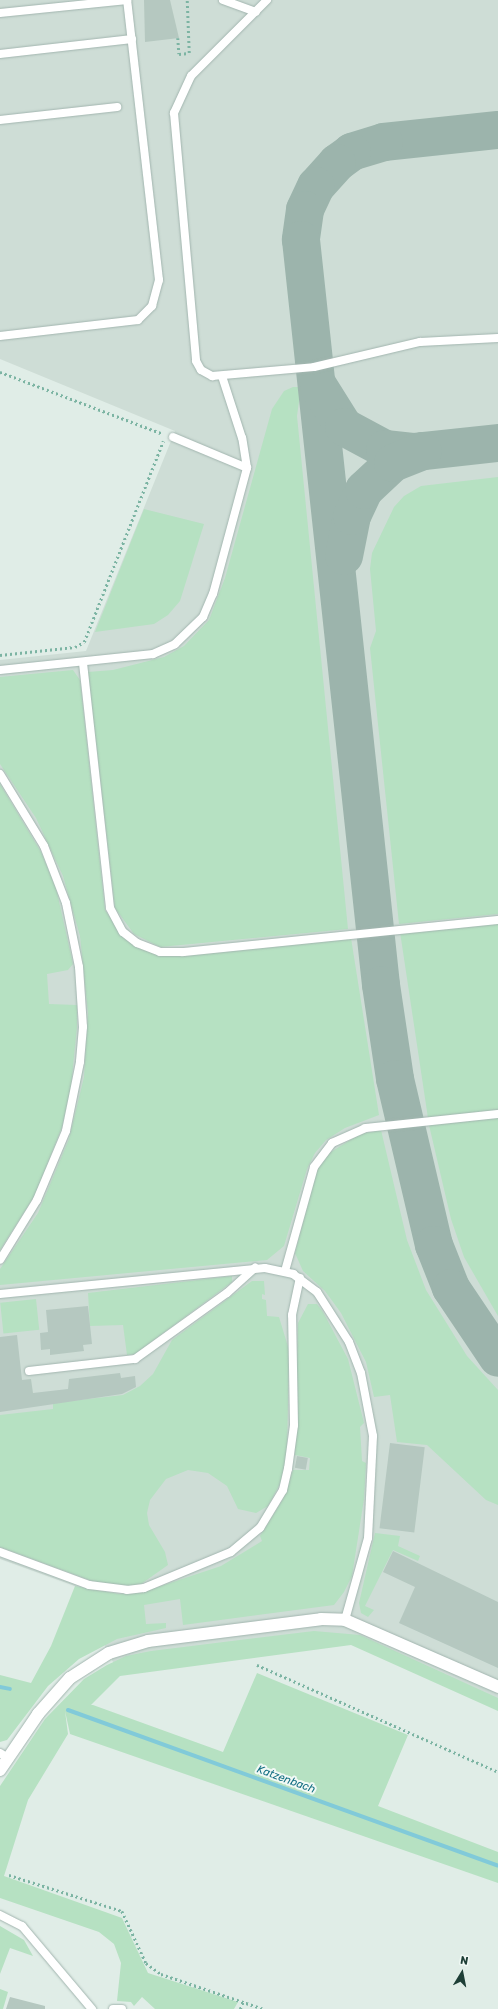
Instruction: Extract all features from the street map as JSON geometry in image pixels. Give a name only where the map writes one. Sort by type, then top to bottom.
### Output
[{"type":"street","points":[[0,1770],[4,1756],[70,1678],[127,1646],[321,1619],[345,1620],[498,1688]]},
{"type":"lane","points":[[0,14],[127,0],[160,280],[152,306],[138,320],[0,336]]},
{"type":"lane","points":[[223,0],[256,12]]},
{"type":"lane","points":[[267,0],[191,76],[174,113],[196,362],[212,376],[222,376],[314,367],[420,342],[498,338]]},
{"type":"lane","points":[[0,54],[132,39]]},
{"type":"lane","points":[[0,120],[117,107]]},
{"type":"lane","points":[[0,670],[83,663],[153,654],[176,644],[195,627],[213,594],[246,468],[242,438],[222,376]]},
{"type":"lane","points":[[173,437],[246,468]]},
{"type":"lane","points":[[83,663],[110,908],[123,932],[137,943],[160,952],[183,952],[498,920]]},
{"type":"lane","points":[[0,774],[44,846],[66,903],[79,967],[83,1027],[80,1062],[66,1131],[37,1200],[0,1260]]},
{"type":"lane","points":[[285,1271],[314,1167],[332,1143],[365,1128],[498,1114]]},
{"type":"lane","points":[[29,1371],[135,1359],[227,1293],[255,1268]]},
{"type":"lane","points":[[0,1294],[255,1268],[285,1271],[300,1278],[317,1292],[349,1342],[360,1373],[373,1436],[373,1486],[368,1538],[345,1620]]},
{"type":"lane","points":[[0,1552],[90,1585],[127,1590],[144,1588],[230,1552],[260,1528],[283,1490],[288,1469],[294,1425],[292,1314],[300,1278]]},
{"type":"lane","points":[[0,1914],[22,1926],[92,2009]]},
{"type":"lane","points":[[113,2009],[122,2009]]},
{"type":"path","points":[[178,38],[179,54],[189,53],[187,0]]},
{"type":"path","points":[[0,372],[166,435],[84,642],[75,647],[0,655]]},
{"type":"path","points":[[257,1665],[498,1772]]},
{"type":"path","points":[[9,1875],[122,1911],[146,1963],[161,1974],[264,2009]]},
{"type":"path","points":[[240,2009],[243,2002]]},
{"type":"shaded area","points":[[0,0],[498,0],[498,1709],[350,1642],[119,1674],[75,1586],[0,1559],[0,660],[86,651],[175,431],[0,359]]},
{"type":"green space","points":[[293,387],[301,387],[297,416],[348,929],[160,947],[134,934],[115,908],[88,672],[113,670],[164,657],[184,646],[209,620],[225,578],[272,409],[284,391]]},
{"type":"green space","points":[[498,477],[498,914],[399,924],[370,648],[376,631],[370,569],[372,553],[394,507],[404,496],[421,486]]},
{"type":"green space","points":[[144,509],[204,524],[180,601],[168,615],[154,624],[95,632]]},
{"type":"green space","points":[[73,670],[80,680],[105,910],[123,936],[160,953],[351,938],[379,1115],[345,1128],[326,1140],[315,1153],[307,1169],[284,1246],[267,1260],[0,1285],[0,1269],[38,1213],[69,1139],[84,1077],[88,1013],[80,936],[63,876],[36,818],[0,764],[0,677]]},
{"type":"green space","points":[[0,784],[41,852],[56,888],[73,964],[68,970],[47,974],[49,1004],[77,1005],[77,1027],[71,1087],[62,1127],[35,1195],[0,1250]]},
{"type":"green space","points":[[498,922],[498,1111],[428,1118],[400,932]]},
{"type":"green space","points":[[498,1118],[498,1316],[464,1257],[451,1219],[429,1125]]},
{"type":"green space","points":[[381,1130],[407,1240],[426,1290],[467,1356],[498,1390],[498,1505],[486,1500],[427,1445],[397,1442],[390,1395],[374,1397],[366,1362],[341,1313],[325,1291],[303,1271],[295,1253],[317,1168],[326,1155],[360,1134]]},
{"type":"green space","points":[[232,1276],[232,1282],[135,1354],[127,1355],[123,1325],[90,1326],[88,1293]]},
{"type":"green space","points":[[252,1281],[264,1281],[265,1295],[262,1294],[262,1299],[266,1300],[267,1316],[279,1317],[289,1350],[287,1453],[282,1480],[268,1506],[256,1513],[238,1509],[227,1486],[208,1473],[188,1470],[166,1479],[150,1500],[147,1513],[149,1525],[165,1552],[168,1565],[141,1584],[125,1587],[92,1581],[0,1547],[0,1415],[53,1409],[53,1403],[123,1395],[140,1386],[153,1374],[172,1340]]},
{"type":"green space","points":[[36,1299],[39,1330],[3,1334],[0,1303]]},
{"type":"green space","points":[[308,1304],[317,1304],[323,1312],[348,1359],[364,1423],[360,1427],[362,1461],[366,1463],[364,1499],[352,1576],[344,1592],[334,1605],[183,1625],[180,1599],[144,1605],[146,1624],[166,1623],[166,1628],[117,1639],[79,1659],[48,1686],[7,1740],[0,1742],[0,1675],[31,1683],[51,1646],[75,1586],[119,1594],[146,1591],[221,1566],[262,1541],[260,1536],[283,1499],[293,1470],[309,1470],[310,1458],[295,1455],[298,1323]]},
{"type":"green space","points":[[375,1533],[400,1536],[398,1546],[420,1556],[418,1561],[393,1550],[365,1606],[374,1610],[368,1617],[361,1613],[359,1603]]},
{"type":"green space","points":[[314,1631],[360,1635],[498,1698],[498,1711],[351,1645],[120,1676],[91,1705],[223,1752],[257,1673],[408,1735],[378,1806],[498,1852],[498,1883],[70,1734],[65,1711],[68,1734],[28,1800],[4,1876],[122,1918],[148,1973],[238,2002],[234,2009],[155,2009],[142,1997],[134,2006],[131,2002],[117,2001],[121,1963],[114,1944],[99,1932],[0,1898],[0,1786],[45,1719],[84,1679],[107,1665],[126,1656],[151,1651]]},
{"type":"green space","points":[[0,1926],[24,1940],[33,1956],[10,1948],[0,1974]]},
{"type":"green space","points":[[0,1989],[8,1992],[3,2009],[0,2009]]},
{"type":"building","points":[[144,0],[170,0],[179,38],[145,42]]},
{"type":"building","points":[[88,1306],[92,1344],[83,1345],[84,1351],[50,1355],[50,1349],[41,1350],[40,1333],[48,1332],[46,1310]]},
{"type":"building","points":[[17,1335],[22,1380],[31,1379],[33,1393],[68,1389],[69,1379],[120,1373],[121,1378],[135,1376],[136,1387],[122,1394],[0,1412],[0,1337]]},
{"type":"building","points":[[390,1443],[425,1447],[414,1533],[380,1528]]},
{"type":"building","points":[[297,1456],[308,1458],[306,1470],[295,1468]]},
{"type":"building","points":[[393,1551],[498,1602],[498,1668],[399,1623],[415,1587],[383,1572]]},
{"type":"building","points":[[10,1997],[45,2006],[45,2009],[6,2009]]},
{"type":"waterway","name":"Katzenbach","points":[[0,1687],[10,1689]]},
{"type":"waterway","name":"Katzenbach","points":[[68,1710],[498,1866]]},
{"type":"taxiway","points":[[498,130],[384,142],[352,152],[337,163],[316,186],[305,210],[301,240],[381,985],[395,1079],[434,1245],[451,1288],[498,1358]]},
{"type":"taxiway","points":[[319,387],[344,427],[385,449],[415,452],[498,443]]},
{"type":"taxiway","points":[[344,556],[352,516],[364,490],[393,463],[423,451]]}]
